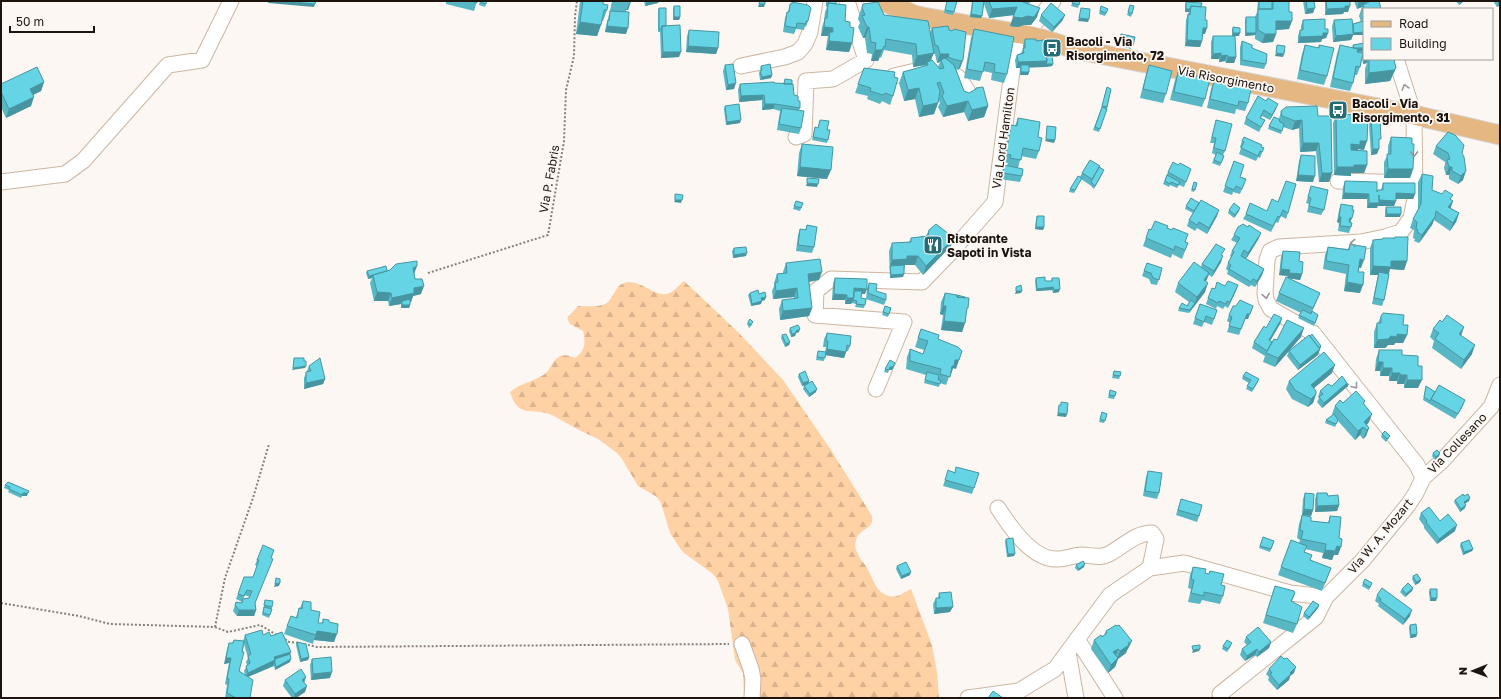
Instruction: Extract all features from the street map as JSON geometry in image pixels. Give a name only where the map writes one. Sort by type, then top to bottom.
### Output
[{"type":"main road","name":"Via Risorgimento","points":[[883,1],[914,15],[923,17],[1026,35],[1079,50],[1414,115],[1500,135]]},
{"type":"street","points":[[1,182],[65,174],[83,161],[168,65],[202,60],[230,1]]},
{"type":"street","points":[[741,66],[785,57],[798,52],[805,44],[810,32],[815,1]]},
{"type":"street","points":[[796,138],[804,134],[806,81],[833,79],[866,60],[847,1]]},
{"type":"street","points":[[1026,35],[1053,1]]},
{"type":"street","points":[[923,17],[933,67]]},
{"type":"street","name":"Via Lord Hamilton","points":[[876,389],[904,322],[815,315],[816,291],[831,279],[922,282],[951,252],[995,202],[1015,48],[1026,35]]},
{"type":"street","points":[[1396,60],[1414,115],[1415,199],[1411,218],[1401,232],[1385,237],[1361,242],[1279,247],[1270,251],[1267,260],[1265,293],[1266,300],[1271,309],[1313,333],[1417,465],[1422,478]]},
{"type":"street","points":[[894,76],[942,66],[958,77],[967,90]]},
{"type":"street","points":[[1338,181],[1414,183]]},
{"type":"street","name":"Via Collesano","points":[[1422,478],[1441,462],[1490,407],[1500,386]]},
{"type":"street","name":"Via W. A. Mozart","points":[[1220,694],[1316,617],[1326,597],[1363,560],[1408,505],[1422,478]]},
{"type":"street","points":[[998,508],[1010,527],[1023,541],[1037,553],[1047,558],[1059,560],[1069,556],[1083,555],[1098,557],[1108,554],[1138,535],[1144,533],[1152,534],[1156,539],[1150,568]]},
{"type":"street","points":[[968,698],[1019,691],[1055,669],[1110,595],[1150,568],[1184,563],[1290,593],[1326,597]]},
{"type":"street","points":[[1077,639],[1116,698]]},
{"type":"street","points":[[742,644],[754,680],[752,698]]},
{"type":"street","points":[[1068,652],[1076,698]]},
{"type":"path","name":"Via P. Fabris","points":[[428,273],[548,235],[564,141],[566,90],[574,56],[577,1]]},
{"type":"path","points":[[215,627],[225,578],[253,498],[269,444]]},
{"type":"path","points":[[1,603],[79,616],[110,624],[215,627],[228,632],[260,625],[279,636]]},
{"type":"path","points":[[284,638],[290,642],[317,647],[742,644]]},
{"type":"green space","points":[[684,281],[738,332],[783,380],[831,450],[869,511],[872,521],[868,527],[858,535],[855,543],[856,551],[867,568],[875,585],[881,592],[895,597],[911,589],[932,645],[937,672],[939,698],[744,698],[743,673],[735,660],[728,609],[718,581],[713,574],[684,553],[679,547],[670,533],[661,503],[657,497],[638,486],[617,453],[598,439],[552,415],[521,409],[513,400],[510,392],[518,386],[546,373],[560,356],[564,355],[575,358],[581,353],[584,346],[583,331],[570,324],[567,318],[578,306],[605,304],[610,300],[621,284],[624,283],[637,283],[655,292],[667,294],[673,291]]},
{"type":"building","points":[[284,1],[316,1],[315,4]]},
{"type":"building","points":[[480,1],[487,1],[486,4]]},
{"type":"building","points":[[583,1],[603,1],[603,4],[608,5],[607,10],[604,10],[601,25],[580,22]]},
{"type":"building","points":[[760,1],[765,1],[765,4],[759,4]]},
{"type":"building","points":[[827,1],[836,1],[836,4],[828,3],[828,5]]},
{"type":"building","points":[[947,1],[957,1],[954,12],[945,10]]},
{"type":"building","points":[[973,1],[984,1],[982,16],[971,14]]},
{"type":"building","points":[[989,1],[1020,1],[1040,8],[1034,17],[1013,17],[1017,7],[992,9]]},
{"type":"building","points":[[1073,1],[1080,1],[1079,5],[1072,3]]},
{"type":"building","points":[[1259,1],[1272,1],[1272,9],[1259,9]]},
{"type":"building","points":[[1273,1],[1289,1],[1289,12],[1292,12],[1292,21],[1276,21],[1276,34],[1265,34],[1258,30],[1258,9],[1273,9]]},
{"type":"building","points":[[1306,1],[1314,1],[1315,8],[1307,9]]},
{"type":"building","points":[[1326,1],[1350,1],[1350,6],[1345,6],[1345,8],[1327,9]]},
{"type":"building","points":[[1371,1],[1379,1],[1381,8],[1364,8],[1363,5]]},
{"type":"building","points":[[792,2],[808,5],[811,8],[806,24],[797,23],[796,28],[785,26],[787,12],[789,12],[790,4],[792,4]]},
{"type":"building","points":[[878,2],[884,15],[928,21],[934,53],[917,56],[916,44],[886,39],[885,47],[884,46],[882,50],[875,50],[876,43],[871,42],[869,27],[867,27],[862,16],[865,15],[862,8],[863,4]]},
{"type":"building","points":[[1186,2],[1202,3],[1201,7],[1191,6],[1190,9],[1186,9]]},
{"type":"building","points":[[828,3],[846,5],[845,21],[850,22],[850,27],[854,28],[852,43],[829,41],[830,32],[833,32],[833,28],[824,27],[825,18],[827,18]]},
{"type":"building","points":[[1051,3],[1065,15],[1054,27],[1041,15]]},
{"type":"building","points":[[1130,5],[1134,6],[1132,14],[1128,12]]},
{"type":"building","points":[[674,6],[680,6],[680,17],[674,17]]},
{"type":"building","points":[[1101,6],[1108,9],[1106,13],[1100,11]]},
{"type":"building","points":[[1191,6],[1206,7],[1205,20],[1207,20],[1207,28],[1203,28],[1202,41],[1187,40],[1188,14],[1190,15]]},
{"type":"building","points":[[659,8],[666,8],[666,26],[662,26],[661,29],[659,29]]},
{"type":"building","points":[[1081,8],[1090,9],[1089,19],[1079,18]]},
{"type":"building","points":[[610,11],[629,12],[628,28],[607,26]]},
{"type":"building","points":[[1246,17],[1256,17],[1256,33],[1246,33]]},
{"type":"building","points":[[1325,19],[1325,29],[1328,29],[1328,33],[1323,33],[1323,36],[1300,37],[1300,30],[1303,30],[1303,20]]},
{"type":"building","points":[[1352,19],[1354,34],[1336,36],[1334,20]]},
{"type":"building","points":[[1363,21],[1363,32],[1353,33],[1353,24]]},
{"type":"building","points":[[680,25],[681,52],[663,52],[662,26]]},
{"type":"building","points":[[948,26],[949,30],[952,31],[954,29],[966,32],[963,60],[961,61],[948,57],[949,54],[940,54],[938,46],[935,45],[932,28]]},
{"type":"building","points":[[1233,27],[1240,28],[1240,33],[1233,33]]},
{"type":"building","points":[[974,29],[1014,37],[1007,74],[994,72],[995,64],[985,62],[983,72],[967,69]]},
{"type":"building","points":[[689,30],[719,32],[718,48],[688,46]]},
{"type":"building","points":[[1121,34],[1135,37],[1133,46],[1119,42]]},
{"type":"building","points":[[1213,36],[1235,36],[1236,57],[1228,57],[1227,55],[1221,56],[1221,53],[1213,54]]},
{"type":"building","points":[[1025,39],[1036,39],[1036,41],[1044,40],[1047,61],[1018,62],[1017,55],[1024,53],[1023,48],[1025,48]]},
{"type":"building","points":[[1242,41],[1252,45],[1252,48],[1267,54],[1266,64],[1242,60]]},
{"type":"building","points":[[1363,43],[1363,48],[1354,48],[1353,45]]},
{"type":"building","points":[[1277,45],[1285,46],[1284,54],[1276,53]]},
{"type":"building","points":[[1305,45],[1319,48],[1319,45],[1334,48],[1327,76],[1300,70]]},
{"type":"building","points":[[1340,45],[1358,49],[1357,52],[1363,53],[1360,67],[1356,66],[1353,83],[1333,78]]},
{"type":"building","points":[[1046,55],[1052,55],[1053,64],[1046,64]]},
{"type":"building","points":[[945,58],[954,65],[964,91],[969,93],[976,88],[983,87],[988,106],[972,110],[968,101],[947,106],[942,96],[944,93],[940,82],[937,83],[940,91],[938,103],[923,106],[919,88],[908,90],[903,72],[928,65],[927,62],[932,60],[940,69],[944,68],[941,60]]},
{"type":"building","points":[[1369,60],[1394,60],[1396,68],[1394,70],[1369,73]]},
{"type":"building","points":[[733,64],[736,83],[728,85],[725,65]]},
{"type":"building","points":[[770,64],[772,75],[762,77],[760,71],[762,70],[761,66]]},
{"type":"building","points":[[1021,65],[1029,65],[1029,72],[1021,72]]},
{"type":"building","points":[[1149,65],[1172,71],[1166,94],[1143,89]]},
{"type":"building","points":[[37,67],[44,82],[30,89],[34,97],[9,109],[1,92],[1,84]]},
{"type":"building","points":[[864,68],[895,72],[894,77],[898,78],[893,96],[885,93],[883,95],[870,91],[871,88],[858,84]]},
{"type":"building","points":[[1178,72],[1210,79],[1205,99],[1174,92]]},
{"type":"building","points":[[785,79],[792,80],[792,84],[784,84]]},
{"type":"building","points":[[1214,81],[1251,89],[1248,103],[1239,101],[1238,106],[1210,99]]},
{"type":"building","points":[[774,82],[793,84],[794,95],[798,96],[800,108],[765,104],[764,95],[741,96],[740,84]]},
{"type":"building","points":[[1107,87],[1111,89],[1107,107],[1102,106]]},
{"type":"building","points":[[1258,96],[1266,101],[1268,98],[1278,104],[1272,115],[1264,110],[1260,118],[1265,120],[1261,127],[1246,118]]},
{"type":"building","points":[[739,104],[741,120],[727,122],[725,106]]},
{"type":"building","points":[[1317,106],[1318,116],[1331,116],[1332,173],[1322,173],[1319,143],[1303,143],[1302,120],[1295,121],[1282,116],[1281,111],[1286,107]]},
{"type":"building","points":[[1102,107],[1107,109],[1100,129],[1095,127]]},
{"type":"building","points":[[782,108],[804,111],[801,128],[779,124]]},
{"type":"building","points":[[1363,114],[1368,118],[1367,141],[1360,141],[1360,145],[1351,144],[1351,150],[1367,151],[1367,165],[1337,167],[1336,115]]},
{"type":"building","points":[[1274,117],[1279,119],[1280,122],[1284,124],[1282,131],[1269,126]]},
{"type":"building","points":[[1018,118],[1040,122],[1038,137],[1042,138],[1039,151],[1023,148],[1021,160],[1010,158],[1011,155],[1006,154],[1011,125],[1017,126]]},
{"type":"building","points":[[1371,119],[1380,119],[1381,139],[1379,139],[1379,149],[1373,149]]},
{"type":"building","points":[[820,120],[829,121],[827,130],[830,130],[828,140],[813,137],[815,127],[818,128]]},
{"type":"building","points":[[1216,120],[1232,124],[1225,151],[1214,148],[1216,138],[1212,137]]},
{"type":"building","points":[[1047,126],[1056,127],[1055,140],[1046,139]]},
{"type":"building","points":[[1448,132],[1455,135],[1464,145],[1462,153],[1466,171],[1461,176],[1452,171],[1452,167],[1449,167],[1447,160],[1450,159],[1448,153],[1436,146]]},
{"type":"building","points":[[1244,137],[1262,145],[1261,147],[1264,148],[1262,152],[1260,151],[1258,156],[1241,148],[1244,142],[1242,141]]},
{"type":"building","points":[[1391,137],[1412,138],[1412,144],[1414,144],[1413,169],[1388,169],[1387,154],[1391,154]]},
{"type":"building","points":[[802,144],[833,147],[831,170],[800,167]]},
{"type":"building","points":[[1217,152],[1224,156],[1221,163],[1214,160]]},
{"type":"building","points":[[1301,155],[1315,156],[1315,176],[1298,175]]},
{"type":"building","points":[[1090,160],[1100,166],[1092,179],[1082,173]]},
{"type":"building","points":[[1234,161],[1244,165],[1240,177],[1246,179],[1242,189],[1236,186],[1234,190],[1225,186]]},
{"type":"building","points":[[1173,162],[1178,165],[1180,163],[1191,169],[1186,182],[1168,172]]},
{"type":"building","points":[[1004,165],[1023,169],[1022,176],[1003,173]]},
{"type":"building","points":[[1099,167],[1104,170],[1095,186],[1091,182]]},
{"type":"building","points":[[1422,174],[1433,176],[1432,190],[1442,194],[1445,190],[1453,195],[1450,199],[1453,201],[1448,207],[1459,213],[1453,223],[1436,211],[1435,217],[1422,235],[1417,232],[1417,222],[1413,219],[1421,204]]},
{"type":"building","points":[[1167,175],[1180,182],[1178,185],[1171,182],[1170,184],[1165,181]]},
{"type":"building","points":[[1078,176],[1082,178],[1075,190],[1070,189]]},
{"type":"building","points":[[807,178],[819,179],[818,184],[807,183]]},
{"type":"building","points":[[1286,181],[1296,184],[1288,213],[1283,210],[1273,226],[1246,214],[1250,203],[1267,211],[1272,199],[1278,202]]},
{"type":"building","points":[[1345,181],[1377,182],[1377,192],[1378,190],[1383,190],[1383,183],[1415,183],[1415,194],[1396,193],[1396,201],[1379,200],[1379,203],[1369,203],[1369,194],[1344,193]]},
{"type":"building","points":[[1194,182],[1197,183],[1195,190],[1192,189]]},
{"type":"building","points":[[1311,186],[1328,190],[1324,210],[1309,206],[1311,198],[1308,197]]},
{"type":"building","points":[[675,194],[683,195],[682,200],[675,200]]},
{"type":"building","points":[[1191,198],[1199,203],[1194,211],[1186,206]]},
{"type":"building","points":[[1201,200],[1219,210],[1209,228],[1199,222],[1197,225],[1189,220]]},
{"type":"building","points":[[796,201],[803,203],[801,208],[794,206]]},
{"type":"building","points":[[1234,203],[1240,208],[1235,215],[1229,210]]},
{"type":"building","points":[[1341,204],[1353,206],[1352,210],[1354,210],[1352,218],[1350,218],[1349,222],[1352,223],[1351,227],[1340,226],[1341,217],[1339,217]]},
{"type":"building","points":[[1386,207],[1401,207],[1401,214],[1387,214]]},
{"type":"building","points":[[1037,216],[1044,216],[1044,227],[1036,227]]},
{"type":"building","points":[[1155,221],[1168,226],[1167,228],[1172,230],[1173,228],[1188,234],[1185,242],[1188,243],[1185,250],[1175,246],[1174,250],[1146,238],[1149,229],[1151,230]]},
{"type":"building","points":[[936,224],[954,238],[926,266],[918,256],[907,256],[907,259],[892,260],[892,243],[911,242],[911,238],[928,236],[929,230]]},
{"type":"building","points":[[1243,224],[1248,227],[1249,225],[1261,233],[1248,253],[1244,250],[1241,256],[1264,269],[1257,281],[1253,279],[1251,282],[1229,269],[1231,265],[1228,263],[1234,252],[1232,251],[1240,238],[1234,235],[1238,227]]},
{"type":"building","points":[[807,225],[817,227],[814,247],[798,245],[800,229],[806,230]]},
{"type":"building","points":[[1408,237],[1407,261],[1391,261],[1391,267],[1373,266],[1373,240]]},
{"type":"building","points":[[1216,244],[1225,249],[1221,255],[1223,256],[1214,271],[1202,264]]},
{"type":"building","points":[[1350,244],[1366,247],[1364,260],[1360,259],[1358,272],[1364,272],[1363,285],[1347,282],[1349,265],[1326,261],[1328,247],[1349,250]]},
{"type":"building","points":[[746,247],[747,253],[734,255],[734,248]]},
{"type":"building","points":[[1283,251],[1300,252],[1299,261],[1303,262],[1302,274],[1289,273],[1290,270],[1281,269]]},
{"type":"building","points":[[820,259],[822,272],[808,274],[812,308],[783,311],[782,300],[798,298],[797,288],[776,291],[775,283],[778,282],[777,274],[787,273],[786,263]]},
{"type":"building","points":[[417,261],[417,266],[413,268],[415,279],[422,279],[424,286],[414,288],[414,293],[392,298],[391,293],[377,292],[373,275],[390,270],[396,264]]},
{"type":"building","points":[[1194,262],[1209,273],[1204,280],[1208,283],[1197,297],[1178,283]]},
{"type":"building","points":[[1147,263],[1162,268],[1159,280],[1153,278],[1151,273],[1144,271]]},
{"type":"building","points":[[904,265],[904,274],[891,275],[890,266]]},
{"type":"building","points":[[386,266],[387,271],[369,276],[367,271]]},
{"type":"building","points":[[1379,272],[1389,274],[1384,300],[1374,298]]},
{"type":"building","points":[[1045,277],[1045,281],[1052,281],[1052,278],[1059,278],[1060,289],[1054,290],[1053,287],[1037,289],[1036,278]]},
{"type":"building","points":[[1286,277],[1320,293],[1313,308],[1279,293]]},
{"type":"building","points":[[835,278],[867,279],[867,289],[854,288],[854,298],[847,298],[847,295],[834,294]]},
{"type":"building","points":[[1228,281],[1238,285],[1230,302],[1227,301],[1226,304],[1219,301],[1218,303],[1208,298],[1212,288],[1215,289],[1217,282],[1225,286]]},
{"type":"building","points":[[869,283],[877,284],[876,291],[886,294],[886,300],[868,293]]},
{"type":"building","points":[[1021,285],[1022,291],[1016,291],[1016,287]]},
{"type":"building","points":[[758,290],[759,294],[765,292],[766,297],[761,298],[762,301],[752,304],[750,293]]},
{"type":"building","points":[[854,291],[862,291],[861,298],[866,299],[865,305],[856,304],[857,301],[853,300]]},
{"type":"building","points":[[945,293],[957,295],[957,297],[969,298],[965,323],[944,321],[946,306],[943,306]]},
{"type":"building","points":[[957,295],[965,297],[965,298],[957,297]]},
{"type":"building","points":[[410,299],[410,305],[402,305],[402,301]]},
{"type":"building","points":[[1191,300],[1195,303],[1190,310],[1179,308],[1182,303],[1187,306]]},
{"type":"building","points":[[1240,300],[1253,306],[1250,314],[1247,314],[1241,329],[1229,326],[1232,317],[1229,315],[1233,306],[1236,306]]},
{"type":"building","points":[[1200,304],[1217,310],[1214,319],[1206,316],[1204,322],[1195,318]]},
{"type":"building","points":[[885,306],[891,308],[889,314],[883,312]]},
{"type":"building","points":[[1303,310],[1311,314],[1312,311],[1318,315],[1315,323],[1299,315]]},
{"type":"building","points":[[1383,313],[1404,315],[1403,325],[1408,325],[1407,335],[1397,334],[1397,337],[1391,336],[1388,339],[1377,340],[1377,323],[1381,323],[1381,316]]},
{"type":"building","points":[[1274,314],[1282,318],[1269,340],[1272,342],[1267,351],[1254,342],[1264,326],[1266,328]]},
{"type":"building","points":[[1447,315],[1464,327],[1459,334],[1475,345],[1464,360],[1435,339],[1439,333],[1433,329],[1440,320],[1442,322]]},
{"type":"building","points":[[750,319],[753,322],[750,325],[748,322]]},
{"type":"building","points":[[1287,320],[1304,328],[1278,358],[1266,353],[1274,339],[1277,340]]},
{"type":"building","points":[[798,325],[800,329],[796,331],[796,333],[792,334],[790,328]]},
{"type":"building","points":[[921,329],[939,335],[938,339],[958,347],[962,351],[959,360],[955,360],[954,366],[952,366],[950,377],[940,374],[941,369],[910,361],[910,349],[923,354],[928,341],[918,338]]},
{"type":"building","points":[[827,333],[851,336],[850,346],[847,345],[846,352],[827,349]]},
{"type":"building","points":[[786,334],[790,342],[786,344],[782,335]]},
{"type":"building","points":[[1312,334],[1321,346],[1319,348],[1310,336]]},
{"type":"building","points":[[1309,335],[1320,349],[1300,365],[1289,351]]},
{"type":"building","points":[[1379,350],[1402,350],[1402,355],[1418,356],[1418,366],[1422,366],[1422,380],[1407,380],[1407,375],[1392,373],[1392,368],[1383,368],[1383,362],[1378,362]]},
{"type":"building","points":[[818,351],[826,352],[825,358],[817,357]]},
{"type":"building","points":[[1324,352],[1335,365],[1311,385],[1316,391],[1316,394],[1311,399],[1295,390],[1289,381]]},
{"type":"building","points":[[294,358],[304,358],[304,361],[306,361],[306,366],[293,368]]},
{"type":"building","points":[[320,358],[325,379],[306,383],[306,372],[311,371],[309,366]]},
{"type":"building","points":[[890,360],[895,363],[893,367],[890,367],[889,370],[885,369]]},
{"type":"building","points":[[805,371],[809,381],[803,383],[799,374]]},
{"type":"building","points":[[1114,371],[1121,372],[1120,376],[1113,375]]},
{"type":"building","points":[[927,372],[939,375],[938,380],[941,380],[940,384],[925,380]]},
{"type":"building","points":[[1246,372],[1259,379],[1253,389],[1247,386],[1251,380],[1243,376]]},
{"type":"building","points":[[1342,376],[1347,383],[1324,403],[1319,397],[1323,394],[1320,391],[1328,384],[1332,386]]},
{"type":"building","points":[[812,381],[817,389],[810,394],[804,386]]},
{"type":"building","points":[[1439,385],[1465,400],[1458,414],[1431,399]]},
{"type":"building","points":[[1426,386],[1435,392],[1430,401],[1424,397]]},
{"type":"building","points":[[1110,390],[1116,392],[1115,396],[1109,395]]},
{"type":"building","points":[[1356,391],[1365,401],[1363,403],[1372,414],[1364,422],[1369,428],[1367,430],[1363,427],[1358,431],[1335,406],[1340,400],[1343,403]]},
{"type":"building","points":[[1061,402],[1068,403],[1067,414],[1058,413]]},
{"type":"building","points":[[1102,412],[1107,414],[1105,421],[1100,419]]},
{"type":"building","points":[[1334,414],[1338,420],[1336,424],[1326,420]]},
{"type":"building","points":[[1385,431],[1390,436],[1387,439],[1382,434]]},
{"type":"building","points":[[1437,450],[1440,453],[1436,457],[1433,453]]},
{"type":"building","points":[[956,467],[979,473],[974,488],[945,480],[948,470],[955,473]]},
{"type":"building","points":[[1148,471],[1162,473],[1159,493],[1145,491]]},
{"type":"building","points":[[8,482],[29,491],[28,493],[23,493],[22,495],[9,489],[10,487],[5,485]]},
{"type":"building","points":[[1305,493],[1314,494],[1313,510],[1304,509]]},
{"type":"building","points":[[1317,493],[1327,493],[1328,496],[1338,495],[1339,505],[1317,506]]},
{"type":"building","points":[[1463,494],[1464,496],[1468,494],[1470,498],[1464,502],[1466,505],[1461,509],[1455,500]]},
{"type":"building","points":[[1181,499],[1202,505],[1199,516],[1178,510]]},
{"type":"building","points":[[1429,507],[1440,521],[1448,514],[1457,525],[1439,539],[1421,513]]},
{"type":"building","points":[[1302,515],[1311,517],[1311,521],[1329,523],[1330,516],[1341,517],[1339,538],[1342,539],[1341,547],[1337,546],[1335,551],[1325,550],[1326,544],[1301,539],[1303,531],[1300,530]]},
{"type":"building","points":[[1263,537],[1274,541],[1271,549],[1260,546]]},
{"type":"building","points":[[1013,538],[1015,554],[1008,554],[1006,539]]},
{"type":"building","points":[[1291,540],[1307,546],[1304,552],[1312,555],[1310,560],[1331,568],[1325,583],[1281,567]]},
{"type":"building","points":[[1469,540],[1473,549],[1464,552],[1461,543]]},
{"type":"building","points":[[263,545],[274,550],[271,558],[273,559],[255,603],[256,610],[239,610],[235,605],[236,602],[242,603],[243,599],[249,598],[252,591],[247,590],[244,596],[238,594],[244,577],[253,577],[259,560],[257,560]]},
{"type":"building","points":[[1083,561],[1085,564],[1079,569],[1076,565]]},
{"type":"building","points":[[906,562],[911,572],[902,576],[897,566]]},
{"type":"building","points":[[1193,567],[1206,569],[1205,573],[1209,574],[1210,571],[1224,574],[1221,585],[1225,586],[1223,596],[1204,592],[1204,596],[1191,593],[1194,580],[1191,579]]},
{"type":"building","points":[[1417,574],[1421,580],[1416,582],[1413,576]]},
{"type":"building","points":[[276,578],[280,579],[280,583],[275,584]]},
{"type":"building","points":[[1365,579],[1372,583],[1370,587],[1363,583]]},
{"type":"building","points":[[1408,583],[1413,588],[1406,594],[1402,589]]},
{"type":"building","points":[[1275,586],[1294,591],[1295,593],[1291,601],[1302,607],[1297,624],[1266,615]]},
{"type":"building","points":[[1382,588],[1412,610],[1405,619],[1380,601],[1381,599],[1377,595]]},
{"type":"building","points":[[1430,589],[1437,589],[1437,598],[1431,598]]},
{"type":"building","points":[[951,592],[953,607],[936,608],[936,598],[940,598],[939,593]]},
{"type":"building","points":[[265,600],[273,601],[272,607],[264,605]]},
{"type":"building","points":[[303,601],[311,602],[311,610],[320,612],[318,623],[323,623],[323,619],[338,624],[337,634],[317,631],[316,635],[287,626],[291,616],[297,618],[299,608],[302,609]]},
{"type":"building","points":[[1313,601],[1319,605],[1309,617],[1304,613]]},
{"type":"building","points":[[264,607],[272,609],[270,615],[263,613]]},
{"type":"building","points":[[1416,624],[1417,634],[1411,635],[1410,625]]},
{"type":"building","points":[[1116,625],[1119,625],[1132,641],[1120,651],[1118,649],[1113,652],[1118,658],[1111,665],[1094,640],[1101,635],[1102,637],[1107,633],[1106,631]]},
{"type":"building","points":[[1258,627],[1271,642],[1259,652],[1257,649],[1247,656],[1242,649],[1251,642],[1246,637]]},
{"type":"building","points":[[262,630],[263,635],[269,632],[271,636],[282,632],[291,652],[274,657],[275,660],[248,673],[246,666],[250,663],[248,656],[251,654],[245,635]]},
{"type":"building","points":[[234,640],[244,641],[242,652],[244,652],[239,671],[253,680],[250,698],[236,698],[227,693],[229,679],[227,679],[231,658],[226,658],[229,643],[233,643]]},
{"type":"building","points":[[1227,640],[1232,643],[1228,649],[1223,646]]},
{"type":"building","points":[[297,642],[306,644],[309,657],[301,659]]},
{"type":"building","points":[[1200,645],[1200,649],[1193,650],[1192,646]]},
{"type":"building","points":[[290,654],[291,659],[276,667],[275,659]]},
{"type":"building","points":[[1281,656],[1284,659],[1287,658],[1296,667],[1279,685],[1270,674],[1272,673],[1269,669]]},
{"type":"building","points":[[331,657],[332,672],[313,674],[312,659]]},
{"type":"building","points":[[301,669],[306,677],[302,680],[307,686],[295,694],[285,680]]},
{"type":"building","points":[[993,691],[1003,698],[988,698]]},
{"type":"place","name":"Bacoli - Via Risorgimento, 72","points":[[1052,48]]},
{"type":"place","name":"Bacoli - Via Risorgimento, 31","points":[[1338,110]]},
{"type":"place","name":"Ristorante Sapoti in Vista","points":[[933,245]]}]
